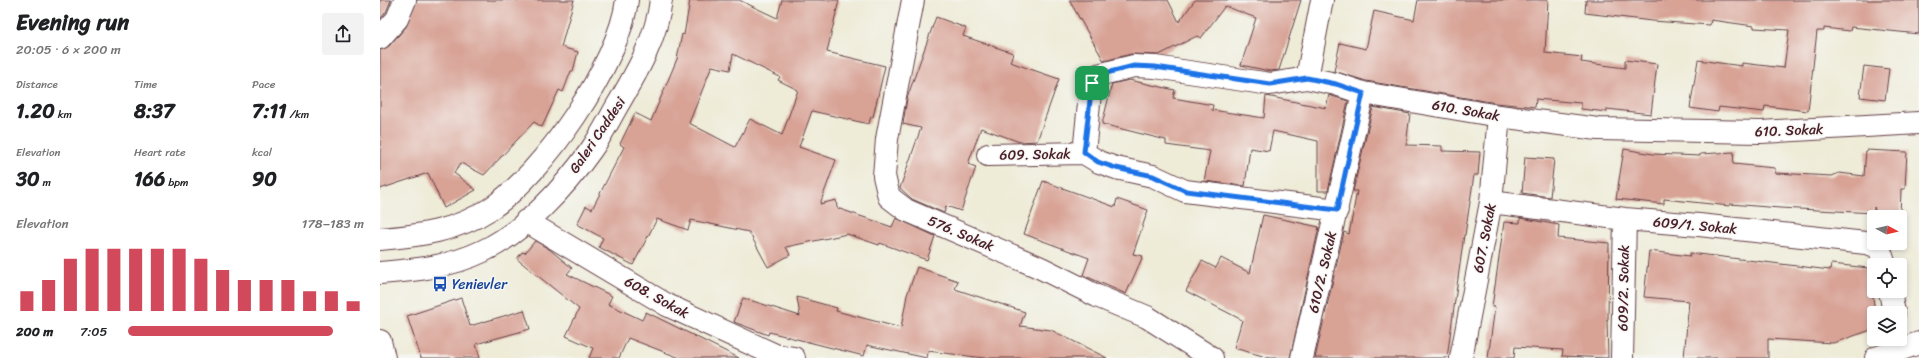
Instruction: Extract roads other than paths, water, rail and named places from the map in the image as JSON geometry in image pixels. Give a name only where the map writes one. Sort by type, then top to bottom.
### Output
[{"type":"street","points":[[380,38],[397,19],[405,0]]},
{"type":"street","name":"Galeri Caddesi","points":[[380,239],[431,233],[452,228],[489,210],[506,197],[544,159],[574,118],[602,72],[618,34],[627,0]]},
{"type":"street","name":"Galeri Caddesi","points":[[380,273],[408,271],[454,263],[484,250],[504,238],[526,221],[561,187],[591,150],[630,85],[654,31],[661,0]]},
{"type":"street","name":"576. Sokak","points":[[913,0],[887,139],[884,176],[889,197],[906,210],[1041,268],[1147,318],[1212,358]]},
{"type":"street","points":[[1307,78],[1322,0]]},
{"type":"street","name":"610. Sokak","points":[[1084,152],[1092,83],[1098,75],[1134,66],[1155,67],[1270,84],[1307,78],[1336,84],[1363,93],[1499,116],[1598,129],[1761,132],[1919,123]]},
{"type":"street","name":"610/2. Sokak","points":[[1302,358],[1363,93]]},
{"type":"street","name":"607. Sokak","points":[[1461,358],[1491,202],[1499,116]]},
{"type":"street","name":"609. Sokak","points":[[988,155],[1084,152],[1098,162],[1116,168],[1153,176],[1186,191],[1337,210]]},
{"type":"street","name":"609/1. Sokak","points":[[1491,202],[1625,219],[1699,225],[1866,243],[1879,247],[1883,258]]},
{"type":"street","name":"609/2. Sokak","points":[[1622,358],[1625,219]]},
{"type":"street","name":"608. Sokak","points":[[526,221],[667,305],[775,355],[794,358]]},
{"type":"street","points":[[380,341],[384,358]]},
{"type":"street","points":[[1876,358],[1902,346]]},
{"type":"place","name":"Yenievler","points":[[440,284]]}]
